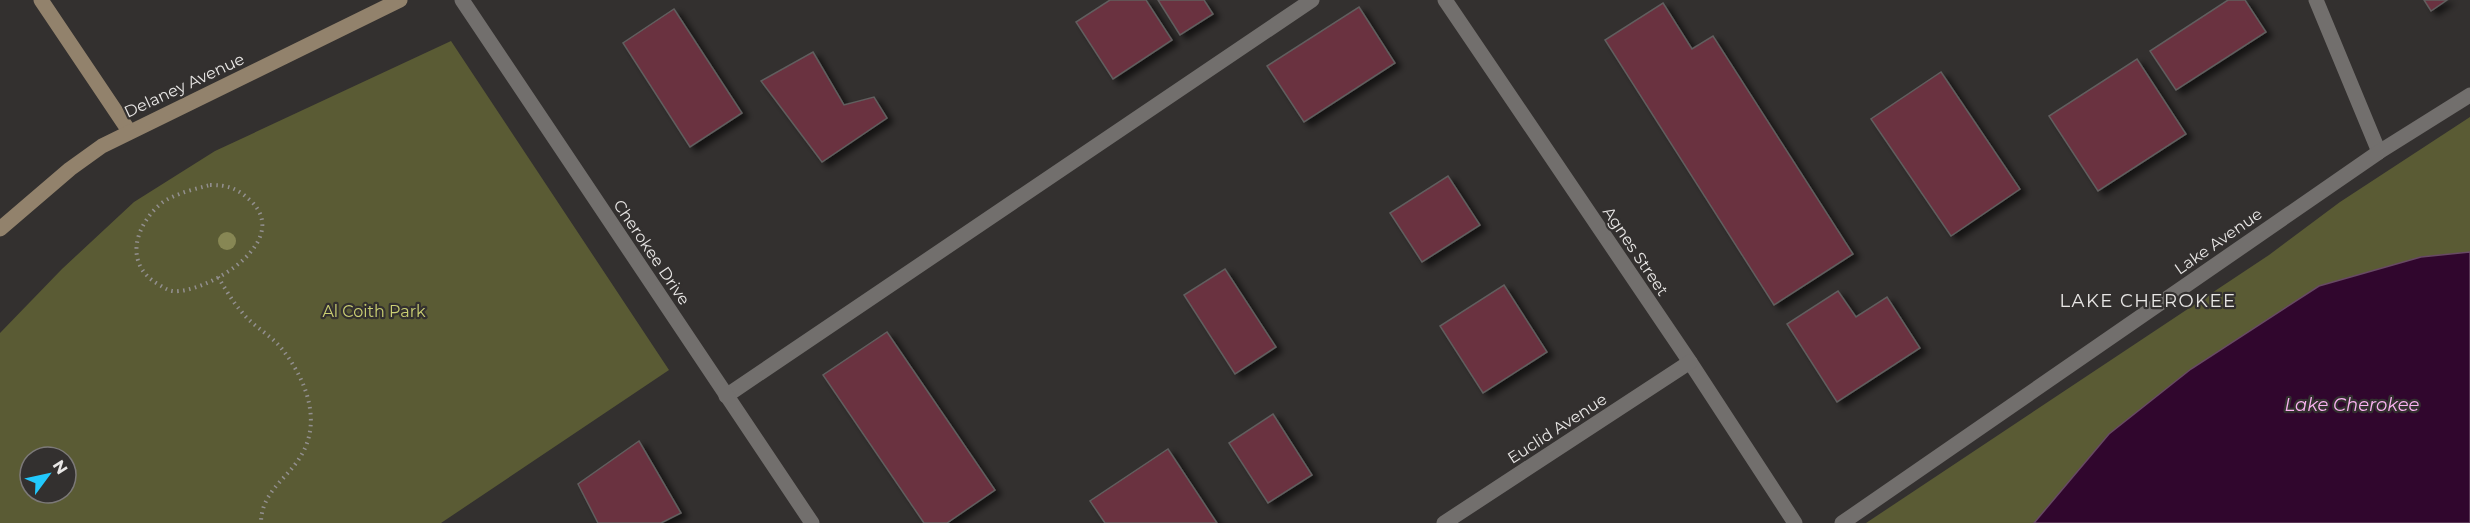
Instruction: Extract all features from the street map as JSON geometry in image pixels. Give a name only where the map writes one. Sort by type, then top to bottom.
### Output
[{"type":"street","points":[[41,0],[129,131]]},
{"type":"street","name":"Delaney Avenue","points":[[0,229],[70,169],[102,146],[129,131],[340,32],[400,0]]},
{"type":"street","name":"Cherokee Drive","points":[[462,0],[812,523]]},
{"type":"street","points":[[726,396],[1312,0]]},
{"type":"street","name":"Agnes Street","points":[[1445,0],[1690,362],[1795,523]]},
{"type":"street","points":[[2316,0],[2379,152]]},
{"type":"street","name":"Lake Avenue","points":[[1842,523],[2379,152],[2470,94]]},
{"type":"street","name":"Euclid Avenue","points":[[1444,523],[1690,362]]},
{"type":"path","points":[[210,185],[228,185],[257,207],[261,216],[262,232],[257,245],[235,267],[218,277],[187,290],[171,292],[144,275],[136,259],[138,235],[148,218],[164,202],[184,192],[210,185]]},
{"type":"path","points":[[218,277],[242,313],[281,348],[306,386],[312,427],[302,455],[271,490],[261,515],[261,523]]},
{"type":"green space","name":"Al Coith Park","points":[[451,41],[669,370],[441,523],[0,523],[0,333],[62,269],[134,202],[215,151]]},
{"type":"green space","points":[[2470,117],[2470,252],[2421,257],[2109,434],[2034,523],[1866,523],[2269,255],[2340,202]]},
{"type":"water","name":"Lake Cherokee","points":[[2470,252],[2470,523],[2034,523],[2109,434],[2191,369],[2319,286],[2421,257]]},
{"type":"building","points":[[1110,0],[1146,0],[1172,40],[1113,79],[1076,22]]},
{"type":"building","points":[[1158,0],[1204,0],[1213,14],[1180,35]]},
{"type":"building","points":[[2228,0],[2245,0],[2266,32],[2176,90],[2150,51]]},
{"type":"building","points":[[2424,0],[2447,0],[2431,11]]},
{"type":"building","points":[[1663,3],[1692,49],[1713,36],[1853,254],[1774,305],[1605,40]]},
{"type":"building","points":[[1359,7],[1395,63],[1304,122],[1267,66]]},
{"type":"building","points":[[674,9],[742,113],[690,147],[623,43]]},
{"type":"building","points":[[813,52],[844,105],[874,97],[887,118],[822,162],[761,81]]},
{"type":"building","points":[[2137,59],[2186,134],[2098,191],[2049,116]]},
{"type":"building","points":[[1941,72],[2020,189],[1951,236],[1871,119]]},
{"type":"building","points":[[1448,176],[1480,225],[1422,262],[1390,213]]},
{"type":"building","points":[[1225,269],[1276,347],[1235,374],[1184,295]]},
{"type":"building","points":[[1504,285],[1547,352],[1483,393],[1440,326]]},
{"type":"building","points":[[1838,291],[1856,317],[1887,297],[1920,348],[1837,402],[1787,324]]},
{"type":"building","points":[[887,332],[995,490],[947,523],[924,523],[823,375]]},
{"type":"building","points":[[1273,414],[1312,475],[1268,503],[1229,443]]},
{"type":"building","points":[[639,441],[681,513],[661,523],[598,523],[578,484]]},
{"type":"building","points":[[1168,449],[1217,523],[1105,523],[1090,501]]},
{"type":"district","name":"LAKE CHEROKEE","points":[[2148,301]]}]
